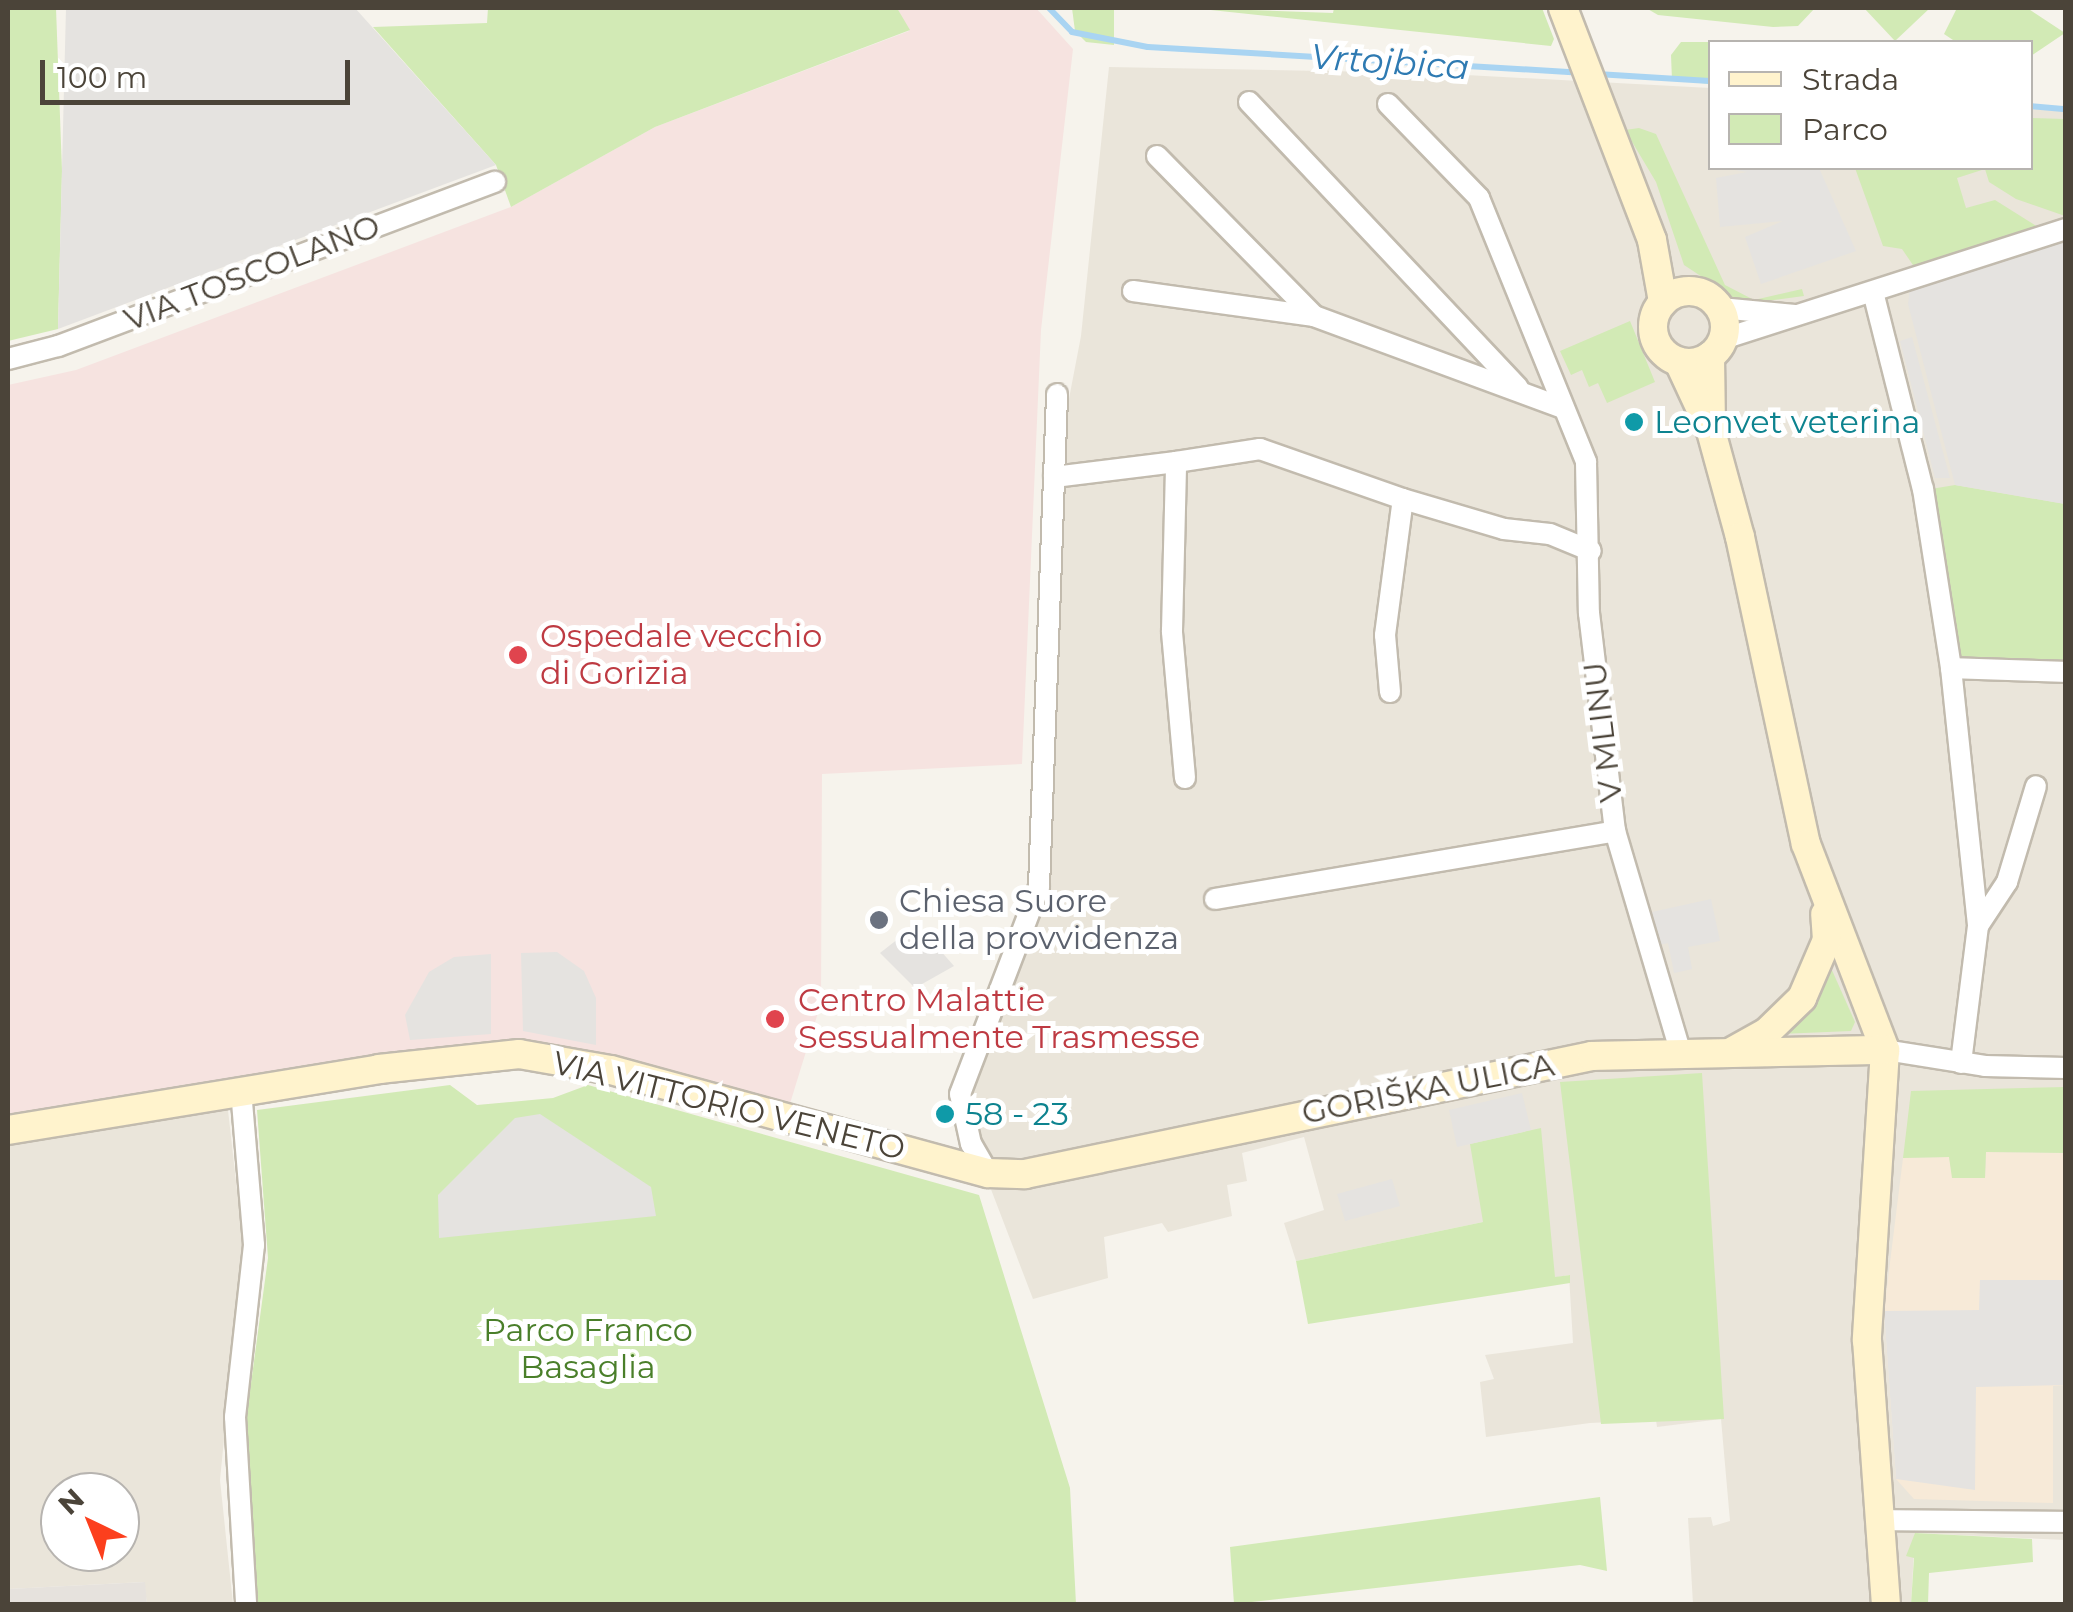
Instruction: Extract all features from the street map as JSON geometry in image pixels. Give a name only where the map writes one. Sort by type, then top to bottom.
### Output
[{"type":"street","points":[[1563,8],[1652,240],[1663,302],[1653,331],[1661,350],[1678,362],[1711,431],[1824,899],[1885,1050],[1867,1340],[1886,1604]]},
{"type":"street","points":[[1249,102],[1518,387]]},
{"type":"street","name":"V MLINU","points":[[1388,104],[1478,198],[1586,462],[1592,550],[1589,613],[1615,831],[1680,1052]]},
{"type":"street","points":[[1157,156],[1314,316]]},
{"type":"street","name":"VIA TOSCOLANO","points":[[8,358],[58,346],[495,182]]},
{"type":"street","points":[[1678,362],[1797,315],[2066,228]]},
{"type":"street","points":[[1652,240],[1691,291],[1720,308],[1797,315]]},
{"type":"street","points":[[1663,302],[1691,291]]},
{"type":"street","points":[[1133,292],[1314,316],[1518,387],[1562,408]]},
{"type":"street","points":[[1873,292],[1923,489],[1951,668],[1978,926],[1961,1063]]},
{"type":"street","points":[[1711,431],[1720,308]]},
{"type":"street","points":[[982,1172],[960,1094],[1038,888],[1057,394]]},
{"type":"street","points":[[1054,477],[1260,449],[1403,499],[1592,550]]},
{"type":"street","points":[[1176,462],[1172,631],[1185,778]]},
{"type":"street","points":[[1390,692],[1385,635],[1403,499]]},
{"type":"street","points":[[1951,668],[2066,672]]},
{"type":"street","points":[[1978,926],[2006,882],[2036,786]]},
{"type":"street","points":[[1215,899],[1615,831]]},
{"type":"street","points":[[1732,1052],[1767,1032],[1802,998],[1826,940],[1824,899]]},
{"type":"street","points":[[1885,1050],[1961,1063],[2066,1068]]},
{"type":"street","name":"GORIŠKA ULICA","points":[[982,1172],[1024,1174],[1592,1056],[1885,1050]]},
{"type":"street","name":"VIA VITTORIO VENETO","points":[[8,1130],[241,1090],[519,1054],[610,1070],[982,1172]]},
{"type":"street","points":[[241,1090],[254,1245],[234,1418],[246,1604]]},
{"type":"street","points":[[1879,1520],[2066,1522]]},
{"type":"shaded area","points":[[66,8],[355,8],[496,165],[58,329]]},
{"type":"shaded area","name":"Ospedale vecchio di Gorizia","points":[[897,8],[1036,8],[1073,49],[1041,330],[1022,764],[822,774],[821,1003],[788,1110],[529,1047],[8,1120],[8,385],[76,370],[511,207],[655,127],[909,31]]},
{"type":"shaded area","points":[[1109,67],[1429,73],[1708,88],[1708,170],[2033,170],[2033,104],[2065,112],[2065,1540],[1915,1533],[1911,1604],[1693,1604],[1688,1518],[1711,1517],[1713,1526],[1730,1521],[1721,1419],[1657,1427],[1656,1420],[1590,1423],[1486,1437],[1480,1382],[1494,1379],[1485,1355],[1573,1343],[1569,1275],[1495,1288],[1483,1222],[1296,1261],[1284,1223],[1324,1210],[1304,1137],[1242,1153],[1247,1181],[1227,1185],[1232,1216],[1168,1232],[1162,1223],[1104,1237],[1108,1278],[1033,1299],[964,1119],[993,1007],[1039,887],[1054,477],[1081,336]]},
{"type":"shaded area","points":[[1735,170],[1820,170],[1856,251],[1761,284],[1745,237],[1783,221],[1720,227],[1716,178],[1747,172]]},
{"type":"shaded area","points":[[2065,229],[2065,504],[1955,485],[1908,304],[1911,280]]},
{"type":"shaded area","points":[[1912,337],[1950,478],[1935,478],[1900,341]]},
{"type":"shaded area","points":[[1711,899],[1720,941],[1688,947],[1692,969],[1674,973],[1668,943],[1659,945],[1652,912]]},
{"type":"shaded area","points":[[917,924],[954,966],[915,988],[880,953]]},
{"type":"shaded area","points":[[557,952],[584,971],[596,998],[596,1045],[523,1031],[521,953]]},
{"type":"shaded area","points":[[491,954],[491,1034],[410,1040],[405,1015],[429,972],[454,957]]},
{"type":"shaded area","points":[[1522,1093],[1531,1130],[1457,1147],[1449,1110]]},
{"type":"shaded area","points":[[227,1101],[243,1244],[220,1480],[233,1604],[147,1604],[144,1582],[8,1589],[8,1144]]},
{"type":"shaded area","points":[[540,1114],[651,1187],[656,1216],[439,1238],[438,1195],[515,1118]]},
{"type":"shaded area","points":[[1986,1152],[2065,1153],[2066,1385],[2053,1386],[2053,1503],[1914,1499],[1896,1479],[1884,1311],[1903,1158],[1949,1157],[1953,1178],[1985,1178]]},
{"type":"shaded area","points":[[1392,1179],[1400,1206],[1345,1221],[1337,1194]]},
{"type":"shaded area","points":[[1980,1280],[2065,1280],[2065,1385],[1976,1387],[1975,1490],[1896,1479],[1884,1311],[1979,1310]]},
{"type":"shaded area","points":[[145,1582],[147,1604],[8,1604],[8,1589]]},
{"type":"green space","points":[[8,8],[56,8],[62,171],[58,329],[8,341]]},
{"type":"green space","points":[[488,8],[897,8],[910,30],[655,127],[511,207],[496,165],[373,27],[487,23]]},
{"type":"green space","points":[[1072,8],[1114,8],[1114,45],[1086,42],[1075,31]]},
{"type":"green space","points":[[1192,8],[1333,13],[1334,8],[1542,8],[1554,39],[1551,46]]},
{"type":"green space","points":[[1646,8],[1815,8],[1798,26],[1773,27],[1658,15]]},
{"type":"green space","points":[[1864,8],[1930,8],[1896,40]]},
{"type":"green space","points":[[1957,8],[2027,8],[2065,33],[2033,55],[2033,40],[1953,40],[1944,34]]},
{"type":"green space","points":[[1681,42],[1708,42],[1708,84],[1672,80],[1671,55]]},
{"type":"green space","points":[[2033,118],[2065,119],[2065,216],[2016,199],[1989,182],[1985,170],[2033,170]]},
{"type":"green space","points":[[1639,128],[1656,134],[1725,285],[1754,300],[1802,289],[1804,296],[1758,302],[1737,300],[1684,265],[1656,182],[1625,130]]},
{"type":"green space","points":[[1856,170],[1982,170],[1957,178],[1966,208],[1995,200],[2041,229],[1915,268],[1902,249],[1883,246]]},
{"type":"green space","points":[[1630,321],[1655,382],[1607,403],[1598,383],[1589,387],[1582,370],[1571,375],[1560,351]]},
{"type":"green space","points":[[1955,485],[2065,504],[2065,661],[1952,666],[1925,490]]},
{"type":"green space","points":[[1827,959],[1855,1022],[1851,1031],[1780,1034]]},
{"type":"green space","points":[[1702,1073],[1724,1419],[1601,1424],[1560,1082]]},
{"type":"green space","name":"Parco Franco Basaglia","points":[[450,1085],[477,1105],[553,1098],[588,1085],[979,1195],[1070,1488],[1076,1604],[256,1604],[241,1457],[268,1258],[257,1110]]},
{"type":"green space","points":[[2065,1087],[2065,1153],[1986,1152],[1985,1178],[1952,1178],[1949,1157],[1903,1158],[1911,1091]]},
{"type":"green space","points":[[1541,1128],[1555,1277],[1570,1275],[1570,1283],[1308,1324],[1296,1261],[1483,1222],[1470,1144]]},
{"type":"green space","points":[[1600,1497],[1607,1571],[1580,1565],[1234,1604],[1230,1547]]},
{"type":"green space","points":[[1915,1533],[2032,1539],[2033,1562],[1929,1573],[1928,1604],[1911,1604],[1914,1558],[1906,1556]]},
{"type":"waterway","name":"Vrtojbica","points":[[1049,8],[1072,32],[1148,47],[1580,73]]},
{"type":"waterway","name":"Vrtojbica","points":[[1597,74],[1708,81]]},
{"type":"waterway","name":"Vrtojbica","points":[[2033,106],[2066,109]]},
{"type":"place","name":"Leonvet veterina","points":[[1634,422]]},
{"type":"place","name":"Ospedale vecchio di Gorizia","points":[[518,655]]},
{"type":"place","name":"Chiesa Suore della provvidenza","points":[[879,920]]},
{"type":"place","name":"Centro Malattie Sessualmente Trasmesse","points":[[775,1019]]},
{"type":"place","name":"58 - 23","points":[[945,1114]]}]
